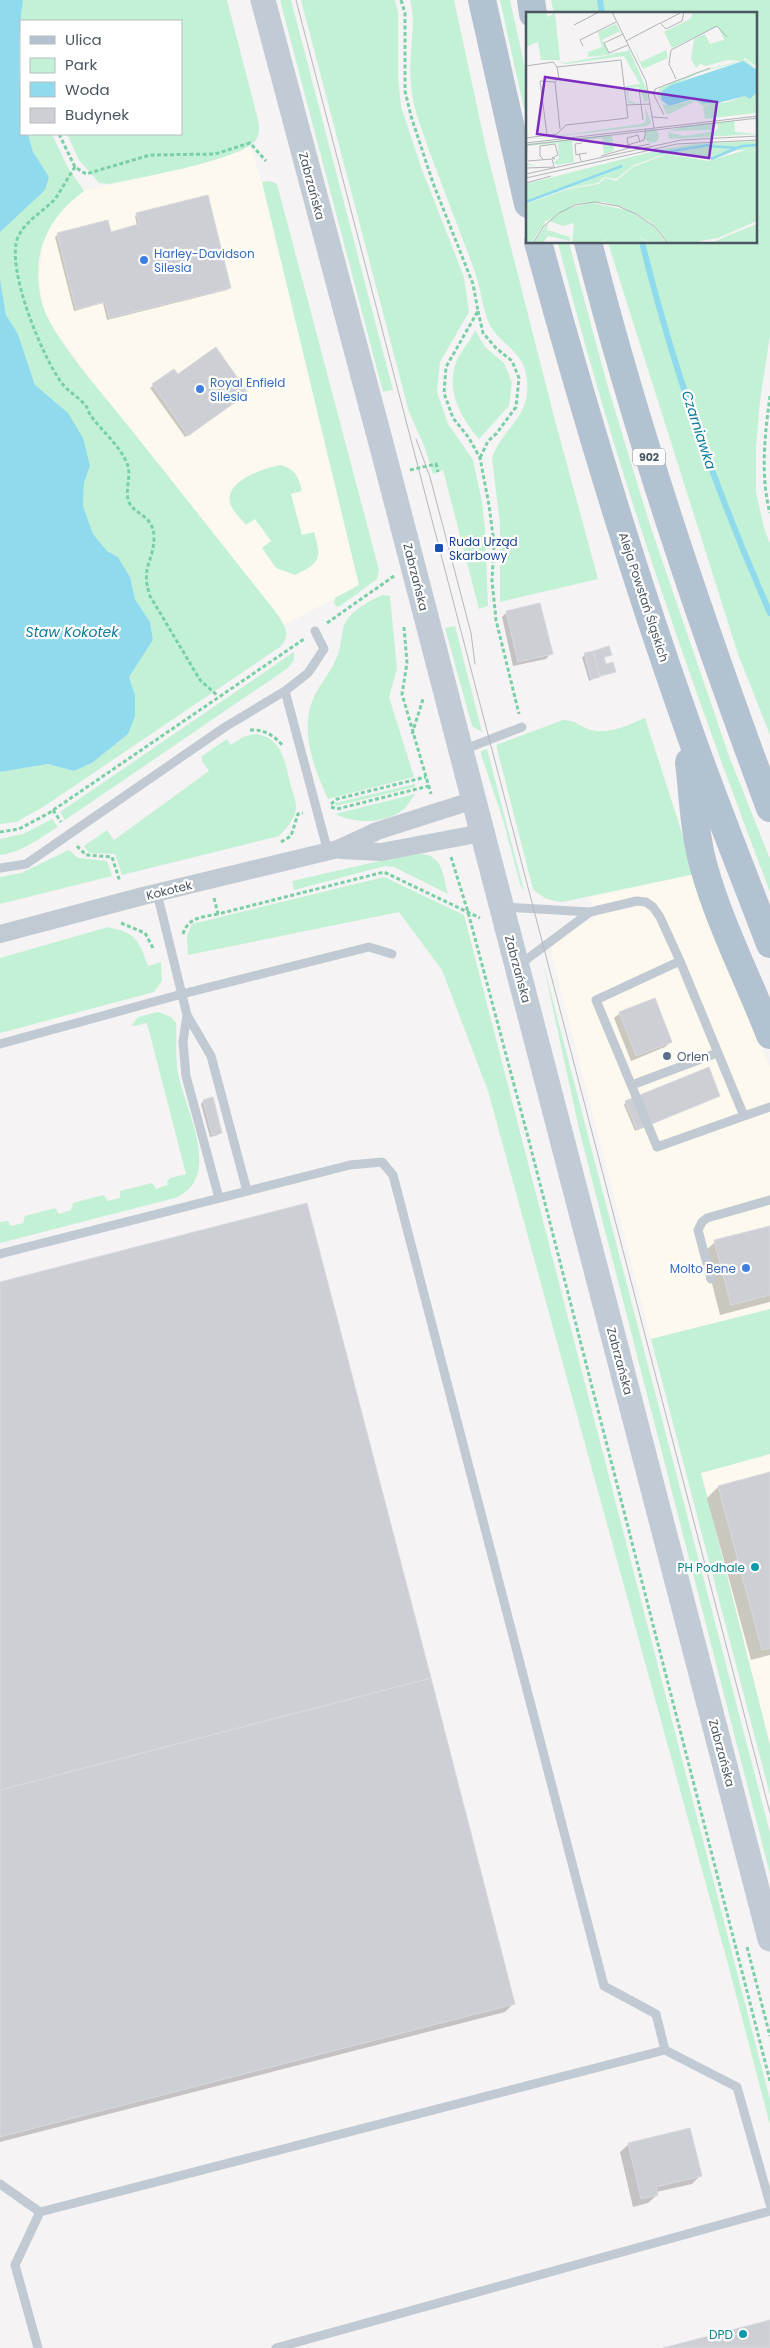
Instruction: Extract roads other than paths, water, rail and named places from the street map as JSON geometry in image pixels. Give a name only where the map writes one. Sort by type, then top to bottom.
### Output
[{"type":"main road","name":"Zabrzańska","points":[[263,0],[474,800],[770,1939]]},
{"type":"main road","points":[[482,0],[526,195]]},
{"type":"main road","name":"Aleja Powstań Śląskich","points":[[539,244],[586,417],[686,723],[770,944]]},
{"type":"main road","name":"902","points":[[589,244],[650,460],[715,659],[770,808]]},
{"type":"main road","points":[[686,723],[696,828],[702,862],[713,897],[770,1035]]},
{"type":"street","name":"Kokotek","points":[[0,934],[209,880],[333,851],[377,831],[474,800]]},
{"type":"street","name":"Kokotek","points":[[333,851],[381,852],[482,833]]},
{"type":"lane","points":[[0,868],[26,864],[225,727],[285,691],[308,673],[324,649],[315,631]]},
{"type":"lane","points":[[285,691],[316,810],[333,851]]},
{"type":"lane","points":[[461,751],[522,727]]},
{"type":"lane","points":[[157,893],[187,1015],[211,1056],[247,1191]]},
{"type":"lane","points":[[501,906],[590,912],[637,901],[646,902],[660,917],[744,1116]]},
{"type":"lane","points":[[517,967],[590,912]]},
{"type":"lane","points":[[0,1044],[182,994],[370,947],[392,954]]},
{"type":"lane","points":[[680,961],[596,1000],[657,1147],[770,1106]]},
{"type":"lane","points":[[187,1015],[184,1062],[219,1198]]},
{"type":"lane","points":[[632,1085],[717,1053]]},
{"type":"lane","points":[[0,1254],[350,1165],[382,1162],[393,1175],[604,1986],[656,2014],[665,2050]]},
{"type":"lane","points":[[711,1279],[698,1230],[702,1222],[707,1218],[770,1200]]},
{"type":"lane","points":[[0,2184],[40,2212],[665,2050],[737,2087],[770,2204]]},
{"type":"lane","points":[[276,2348],[770,2211]]},
{"type":"lane","points":[[38,2348],[15,2265],[40,2212]]},
{"type":"water","points":[[0,0],[23,0],[19,50],[20,135],[28,135],[33,152],[49,177],[45,190],[0,232]]},
{"type":"water","name":"Staw Kokotek","points":[[0,279],[6,315],[18,334],[35,385],[68,413],[83,438],[90,466],[84,483],[83,506],[93,534],[107,551],[118,557],[130,577],[135,599],[150,622],[153,640],[129,677],[135,695],[135,716],[128,734],[92,763],[74,771],[48,764],[0,772]]},
{"type":"waterway","points":[[600,0],[602,12]]},
{"type":"waterway","name":"Czarniawka","points":[[643,244],[682,384],[714,476],[770,613]]},
{"type":"tram line","points":[[296,0],[770,1813]]},
{"type":"tram line","points":[[416,439],[430,477],[471,633],[475,664]]},
{"type":"place","name":"Harley-Davidson Silesia","points":[[144,260]]},
{"type":"place","name":"Royal Enfield Silesia","points":[[200,389]]},
{"type":"place","name":"Ruda Urząd Skarbowy","points":[[439,548]]},
{"type":"place","name":"Orlen","points":[[667,1056]]},
{"type":"place","name":"Molto Bene","points":[[746,1268]]},
{"type":"place","name":"PH Podhale","points":[[755,1567]]},
{"type":"place","name":"DPD","points":[[743,2334]]}]
